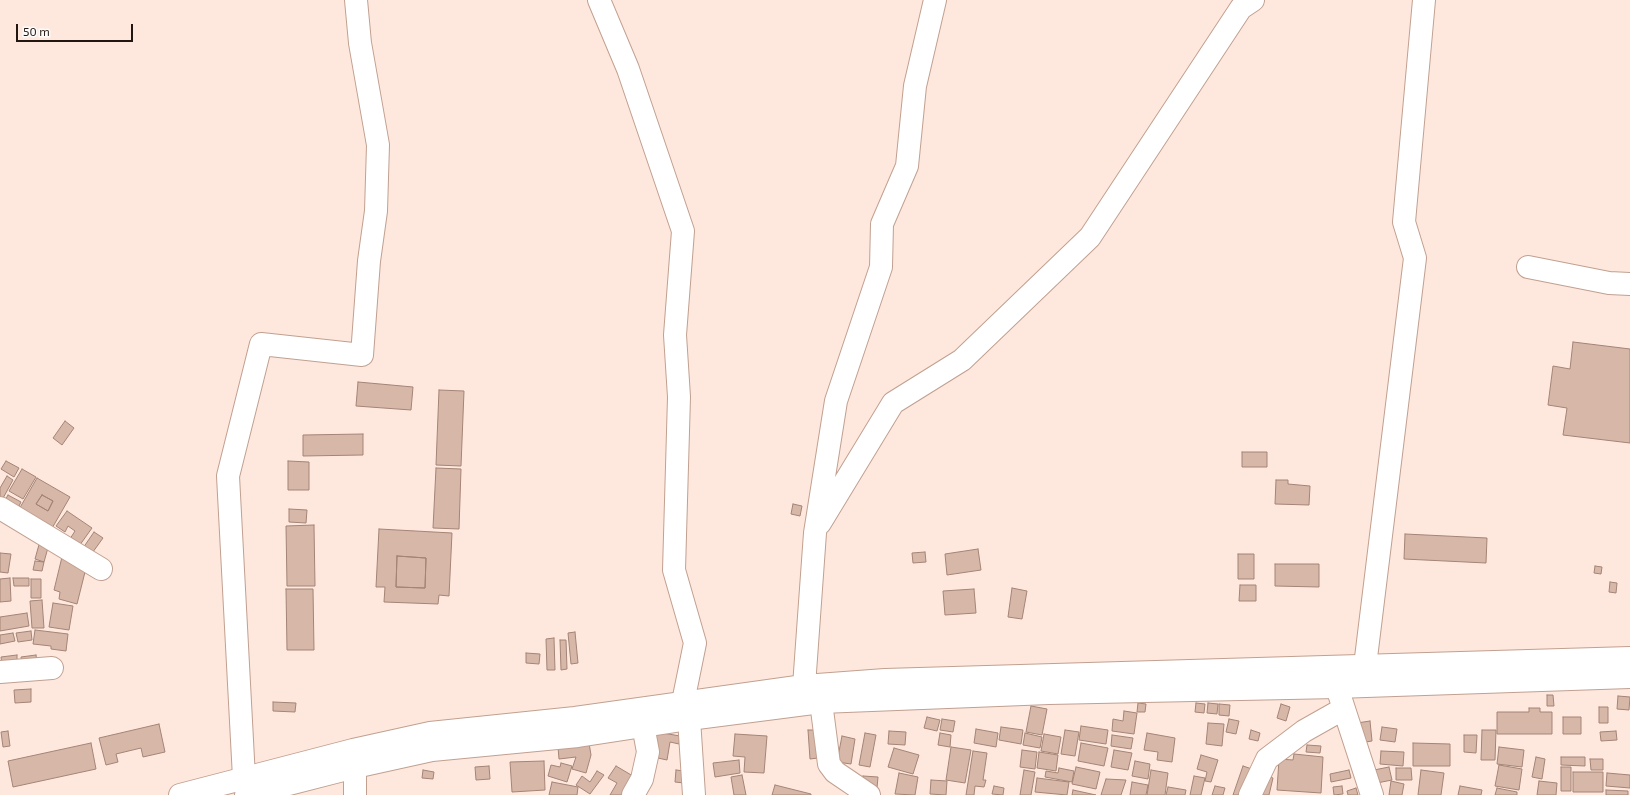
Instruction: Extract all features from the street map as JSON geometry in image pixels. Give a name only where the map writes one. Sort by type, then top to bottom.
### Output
[{"type":"street","points":[[251,790],[228,476],[261,344],[362,355],[368,269],[376,211],[378,145],[360,43],[356,0]]},
{"type":"street","points":[[599,0],[628,68],[684,231],[675,335],[679,397],[674,570],[695,643],[686,710],[694,795]]},
{"type":"street","points":[[804,686],[815,533],[836,401],[881,267],[882,224],[907,166],[915,86],[935,0]]},
{"type":"street","points":[[815,533],[893,403],[962,360],[1090,237],[1241,8],[1253,0]]},
{"type":"street","points":[[1365,666],[1389,460],[1415,258],[1404,222],[1424,0]]},
{"type":"street","points":[[1528,267],[1610,283],[1630,284]]},
{"type":"street","points":[[0,508],[101,569]]},
{"type":"street","points":[[251,790],[352,750],[430,734],[575,718],[821,702],[1042,694],[1334,677],[1365,666],[1630,658]]},
{"type":"street","points":[[0,672],[52,668]]},
{"type":"street","points":[[180,795],[222,784],[251,790],[432,750],[578,736],[643,726],[686,710],[804,686],[892,680],[1334,677],[1630,677]]},
{"type":"street","points":[[1334,677],[1343,709],[1372,795]]},
{"type":"street","points":[[821,702],[830,764],[835,772],[869,795]]},
{"type":"street","points":[[1250,795],[1266,759],[1304,731],[1343,709]]},
{"type":"street","points":[[633,795],[642,779],[648,752],[643,726]]},
{"type":"street","points":[[355,767],[355,795]]},
{"type":"building","points":[[1573,342],[1630,349],[1630,443],[1563,435],[1567,408],[1548,405],[1553,366],[1570,369]]},
{"type":"building","points":[[358,382],[413,387],[411,410],[356,406]]},
{"type":"building","points":[[439,390],[464,391],[461,466],[436,465]]},
{"type":"building","points":[[65,421],[74,428],[62,445],[53,438]]},
{"type":"building","points":[[363,434],[363,455],[303,456],[303,435]]},
{"type":"building","points":[[1242,452],[1267,452],[1267,467],[1242,467]]},
{"type":"building","points":[[6,461],[19,468],[14,477],[1,469]]},
{"type":"building","points":[[288,461],[309,462],[309,490],[288,490]]},
{"type":"building","points":[[436,468],[461,469],[459,529],[433,528]]},
{"type":"building","points":[[22,469],[36,477],[23,499],[9,491]]},
{"type":"building","points":[[7,476],[13,480],[2,500],[0,499],[0,488]]},
{"type":"building","points":[[37,478],[70,497],[51,530],[18,511]],"holes":[[[42,495],[53,501],[48,511],[36,504]]]},
{"type":"building","points":[[1276,480],[1288,480],[1288,484],[1310,486],[1309,505],[1275,504]]},
{"type":"building","points":[[8,495],[21,502],[16,512],[3,504]]},
{"type":"building","points":[[42,495],[53,501],[48,511],[36,504]]},
{"type":"building","points":[[793,504],[802,506],[800,516],[791,514]]},
{"type":"building","points":[[289,509],[307,510],[306,523],[289,522]]},
{"type":"building","points":[[67,511],[92,528],[77,549],[68,542],[75,531],[68,526],[65,532],[56,526]]},
{"type":"building","points":[[314,525],[315,586],[287,586],[286,526]]},
{"type":"building","points":[[379,529],[452,533],[449,596],[439,595],[438,604],[384,602],[385,587],[376,587]],"holes":[[[397,556],[426,558],[425,588],[396,587]]]},
{"type":"building","points":[[94,532],[103,538],[90,556],[81,551]]},
{"type":"building","points":[[1405,534],[1487,538],[1486,563],[1404,559]]},
{"type":"building","points":[[40,541],[49,544],[44,562],[35,559]]},
{"type":"building","points":[[978,549],[981,570],[947,575],[945,554]]},
{"type":"building","points":[[925,552],[926,562],[913,563],[912,553]]},
{"type":"building","points":[[0,553],[11,554],[8,573],[0,572]]},
{"type":"building","points":[[1238,554],[1254,554],[1254,579],[1238,579]]},
{"type":"building","points":[[397,556],[426,558],[425,588],[396,587]]},
{"type":"building","points":[[62,557],[87,564],[77,604],[59,599],[60,592],[54,590]]},
{"type":"building","points":[[35,561],[44,562],[42,571],[33,570]]},
{"type":"building","points":[[1275,564],[1319,564],[1319,587],[1275,586]]},
{"type":"building","points":[[1595,566],[1602,567],[1601,574],[1594,573]]},
{"type":"building","points":[[10,578],[11,601],[0,602],[0,579]]},
{"type":"building","points":[[13,578],[29,578],[29,586],[14,586]]},
{"type":"building","points":[[31,579],[41,579],[41,598],[31,598]]},
{"type":"building","points":[[1610,582],[1617,583],[1616,593],[1609,592]]},
{"type":"building","points":[[1240,585],[1256,585],[1256,601],[1239,601]]},
{"type":"building","points":[[1012,588],[1027,591],[1022,619],[1008,617]]},
{"type":"building","points":[[286,589],[313,589],[314,650],[287,650]]},
{"type":"building","points":[[974,589],[976,613],[945,615],[943,591]]},
{"type":"building","points":[[42,600],[44,628],[32,628],[30,601]]},
{"type":"building","points":[[53,603],[73,606],[69,630],[49,627]]},
{"type":"building","points":[[27,613],[29,626],[0,631],[0,617]]},
{"type":"building","points":[[35,630],[68,634],[66,651],[51,649],[51,646],[33,644]]},
{"type":"building","points":[[31,631],[32,640],[18,642],[16,633]]},
{"type":"building","points":[[575,632],[578,663],[571,664],[568,633]]},
{"type":"building","points":[[13,633],[15,641],[0,644],[0,635]]},
{"type":"building","points":[[554,638],[555,670],[547,670],[546,639]]},
{"type":"building","points":[[560,640],[566,640],[567,669],[561,670]]},
{"type":"building","points":[[526,653],[540,654],[539,664],[526,663]]},
{"type":"building","points":[[17,655],[17,664],[2,665],[1,657]]},
{"type":"building","points":[[36,655],[37,662],[22,664],[21,657]]},
{"type":"building","points":[[31,689],[31,702],[15,703],[14,690]]},
{"type":"building","points":[[1547,695],[1553,695],[1554,706],[1547,706]]},
{"type":"building","points":[[1618,696],[1630,697],[1629,710],[1617,709]]},
{"type":"building","points":[[273,702],[296,703],[295,712],[273,711]]},
{"type":"building","points":[[1138,703],[1146,704],[1145,712],[1137,712]]},
{"type":"building","points":[[1196,703],[1205,704],[1204,713],[1195,712]]},
{"type":"building","points":[[1208,703],[1218,704],[1217,714],[1207,713]]},
{"type":"building","points":[[1219,704],[1230,705],[1229,716],[1219,715]]},
{"type":"building","points":[[1281,704],[1290,707],[1286,721],[1277,718]]},
{"type":"building","points":[[1031,706],[1047,709],[1042,735],[1026,732]]},
{"type":"building","points":[[1599,707],[1608,707],[1608,723],[1599,723]]},
{"type":"building","points":[[1529,708],[1540,708],[1540,712],[1552,712],[1552,734],[1497,734],[1497,712],[1529,712]]},
{"type":"building","points":[[1124,711],[1137,713],[1134,734],[1112,731],[1113,719],[1123,721]]},
{"type":"building","points":[[927,717],[940,720],[937,731],[924,728]]},
{"type":"building","points":[[1563,717],[1581,717],[1581,734],[1563,734]]},
{"type":"building","points":[[942,719],[955,721],[953,732],[940,730]]},
{"type":"building","points":[[1229,719],[1239,721],[1236,734],[1226,732]]},
{"type":"building","points":[[1370,721],[1372,741],[1359,743],[1357,723]]},
{"type":"building","points":[[1208,723],[1224,724],[1222,746],[1206,744]]},
{"type":"building","points":[[159,724],[165,752],[143,757],[141,748],[116,754],[118,762],[106,765],[99,738]]},
{"type":"building","points":[[1081,726],[1108,730],[1106,744],[1079,740]]},
{"type":"building","points":[[1001,727],[1023,730],[1021,744],[999,740]]},
{"type":"building","points":[[1382,727],[1397,729],[1395,742],[1380,740]]},
{"type":"building","points":[[976,729],[998,733],[996,747],[974,743]]},
{"type":"building","points":[[808,730],[815,730],[818,758],[810,759]]},
{"type":"building","points":[[1065,730],[1079,732],[1075,756],[1061,754]]},
{"type":"building","points":[[1251,730],[1260,733],[1258,741],[1249,739]]},
{"type":"building","points":[[1482,730],[1496,730],[1495,760],[1481,760]]},
{"type":"building","points":[[8,731],[10,746],[3,747],[1,732]]},
{"type":"building","points":[[889,731],[906,732],[905,745],[888,744]]},
{"type":"building","points":[[1616,731],[1617,740],[1601,741],[1600,732]]},
{"type":"building","points":[[657,732],[680,736],[679,744],[670,742],[667,760],[653,757]]},
{"type":"building","points":[[865,733],[876,735],[870,767],[859,765]]},
{"type":"building","points":[[940,733],[951,735],[950,747],[938,745]]},
{"type":"building","points":[[1025,733],[1042,737],[1040,748],[1023,745]]},
{"type":"building","points":[[1147,733],[1175,738],[1172,762],[1157,760],[1158,752],[1144,750]]},
{"type":"building","points":[[735,734],[767,736],[764,773],[744,772],[745,757],[733,756]]},
{"type":"building","points":[[1044,734],[1061,737],[1058,754],[1041,751]]},
{"type":"building","points":[[1112,735],[1133,738],[1131,749],[1111,746]]},
{"type":"building","points":[[1464,735],[1477,735],[1476,753],[1464,752]]},
{"type":"building","points":[[842,736],[855,739],[851,764],[837,762]]},
{"type":"building","points":[[91,743],[96,769],[13,787],[8,761]]},
{"type":"building","points":[[589,743],[591,755],[586,773],[572,769],[576,757],[559,759],[558,747]]},
{"type":"building","points":[[1081,743],[1108,748],[1104,766],[1078,761]]},
{"type":"building","points":[[1413,743],[1450,744],[1450,766],[1413,766]]},
{"type":"building","points":[[1307,745],[1321,746],[1320,753],[1306,752]]},
{"type":"building","points":[[951,747],[971,750],[965,783],[946,780]]},
{"type":"building","points":[[1499,747],[1524,750],[1522,767],[1497,764]]},
{"type":"building","points":[[894,748],[919,755],[913,774],[888,767]]},
{"type":"building","points":[[1022,750],[1037,752],[1035,769],[1020,767]]},
{"type":"building","points":[[1114,750],[1132,753],[1128,770],[1111,767]]},
{"type":"building","points":[[973,751],[987,753],[983,780],[986,780],[984,787],[975,786],[974,795],[966,795]]},
{"type":"building","points":[[1381,751],[1404,752],[1403,766],[1380,764]]},
{"type":"building","points":[[1039,752],[1058,755],[1056,771],[1037,768]]},
{"type":"building","points":[[1294,754],[1323,757],[1321,793],[1277,790],[1279,759],[1293,760]]},
{"type":"building","points":[[1201,755],[1218,760],[1211,782],[1205,781],[1207,772],[1197,769]]},
{"type":"building","points":[[1536,757],[1545,759],[1542,779],[1532,777]]},
{"type":"building","points":[[1561,757],[1585,757],[1585,766],[1561,765]]},
{"type":"building","points":[[1590,759],[1603,759],[1603,770],[1591,770]]},
{"type":"building","points":[[739,760],[740,773],[715,777],[713,763]]},
{"type":"building","points":[[544,761],[545,790],[512,792],[510,762]]},
{"type":"building","points":[[1135,761],[1150,764],[1148,779],[1132,776]]},
{"type":"building","points":[[561,763],[572,766],[567,782],[548,776],[551,765],[560,767]]},
{"type":"building","points":[[1499,765],[1522,769],[1519,790],[1495,786]]},
{"type":"building","points":[[489,766],[490,779],[476,780],[475,767]]},
{"type":"building","points":[[616,766],[638,779],[628,795],[610,795],[617,783],[608,778]]},
{"type":"building","points":[[1243,766],[1255,770],[1246,795],[1233,795]]},
{"type":"building","points":[[1076,767],[1100,772],[1096,789],[1072,784]]},
{"type":"building","points":[[1389,767],[1392,780],[1377,783],[1374,770]]},
{"type":"building","points":[[1561,767],[1571,767],[1571,791],[1561,791]]},
{"type":"building","points":[[1059,768],[1074,771],[1072,782],[1045,777],[1046,771],[1058,773]]},
{"type":"building","points":[[1396,768],[1411,768],[1412,780],[1396,780]]},
{"type":"building","points":[[423,770],[434,772],[433,779],[422,778]]},
{"type":"building","points":[[676,770],[684,771],[684,783],[675,782]]},
{"type":"building","points":[[1024,770],[1035,772],[1031,795],[1020,795]]},
{"type":"building","points":[[1151,770],[1168,773],[1165,795],[1147,795]]},
{"type":"building","points":[[1349,770],[1351,778],[1331,782],[1330,774]]},
{"type":"building","points":[[1421,770],[1444,773],[1441,795],[1418,795]]},
{"type":"building","points":[[597,771],[604,775],[590,794],[576,785],[582,776],[590,782]]},
{"type":"building","points":[[1573,772],[1603,772],[1603,792],[1573,792]]},
{"type":"building","points":[[899,773],[918,777],[915,795],[895,794]]},
{"type":"building","points":[[1607,773],[1630,775],[1630,788],[1606,786]]},
{"type":"building","points":[[742,775],[746,795],[734,795],[731,777]]},
{"type":"building","points":[[1263,775],[1273,778],[1269,795],[1257,795]]},
{"type":"building","points":[[863,776],[878,777],[877,788],[862,786]]},
{"type":"building","points":[[1194,776],[1205,778],[1201,795],[1190,795]]},
{"type":"building","points":[[1037,778],[1069,782],[1067,795],[1035,792]]},
{"type":"building","points":[[1106,779],[1126,780],[1121,795],[1101,795]]},
{"type":"building","points":[[931,780],[947,781],[946,795],[930,794]]},
{"type":"building","points":[[1391,781],[1404,784],[1402,795],[1389,795]]},
{"type":"building","points":[[1539,781],[1557,783],[1556,795],[1537,795]]},
{"type":"building","points":[[552,782],[578,787],[577,795],[549,795]]},
{"type":"building","points":[[1132,782],[1148,785],[1146,795],[1130,795]]},
{"type":"building","points":[[775,785],[811,794],[811,795],[772,795]]},
{"type":"building","points":[[994,786],[1004,788],[1003,795],[992,794]]},
{"type":"building","points":[[1215,786],[1225,788],[1223,795],[1212,795]]},
{"type":"building","points":[[1342,786],[1343,794],[1334,795],[1333,787]]},
{"type":"building","points":[[1460,786],[1482,790],[1481,795],[1458,795]]},
{"type":"building","points":[[1168,787],[1186,790],[1185,795],[1166,795]]},
{"type":"building","points":[[1356,788],[1358,795],[1348,795],[1347,791]]},
{"type":"building","points":[[1497,788],[1517,792],[1517,795],[1495,795]]},
{"type":"building","points":[[1073,790],[1096,795],[1072,795]]},
{"type":"building","points":[[1606,790],[1628,791],[1628,795],[1606,795]]}]
